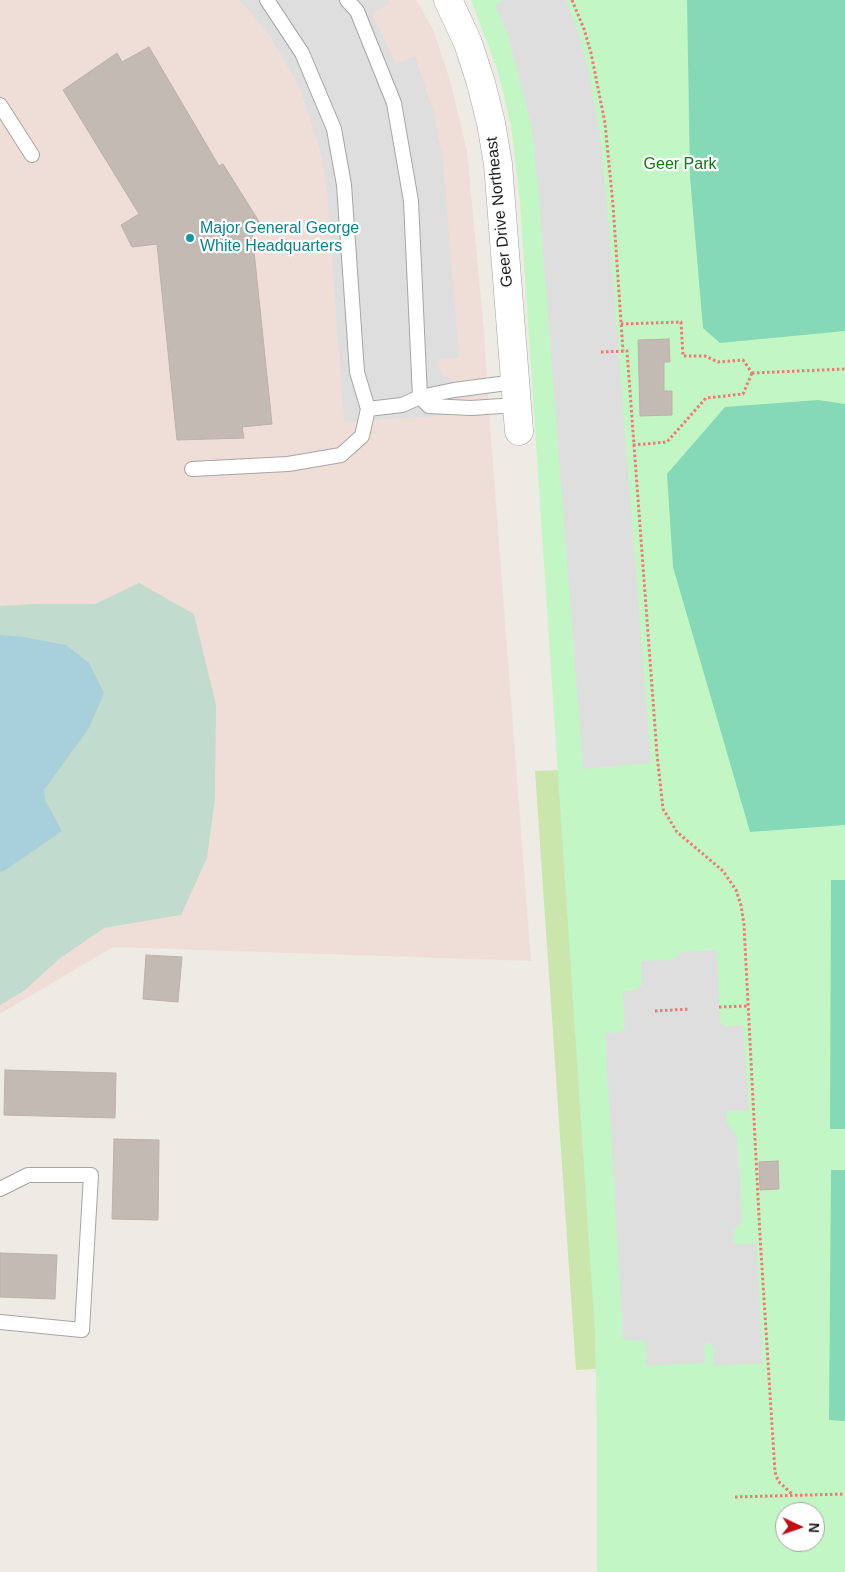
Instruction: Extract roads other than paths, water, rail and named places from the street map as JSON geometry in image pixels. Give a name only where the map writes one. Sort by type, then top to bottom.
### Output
[{"type":"street","name":"Geer Drive Northeast","points":[[448,0],[468,43],[481,83],[491,123],[498,164],[517,406]]},
{"type":"lane","points":[[192,469],[288,464],[341,455],[362,436],[368,409],[356,372],[344,185],[334,128],[302,53],[267,0]]},
{"type":"lane","points":[[347,0],[357,11],[394,104],[411,201],[420,397],[429,406],[471,408],[517,406]]},
{"type":"lane","points":[[0,105],[32,155]]},
{"type":"lane","points":[[368,409],[402,405],[420,397],[454,390],[517,406]]},
{"type":"lane","points":[[0,1189],[28,1175],[91,1175],[82,1330],[0,1322]]},
{"type":"water","points":[[0,635],[66,645],[89,663],[104,693],[89,728],[44,790],[45,800],[62,831],[0,872]]},
{"type":"place","name":"Major General George White Headquarters","points":[[190,238]]},
{"type":"park label","name":"Geer Park","points":[[680,165]]}]
